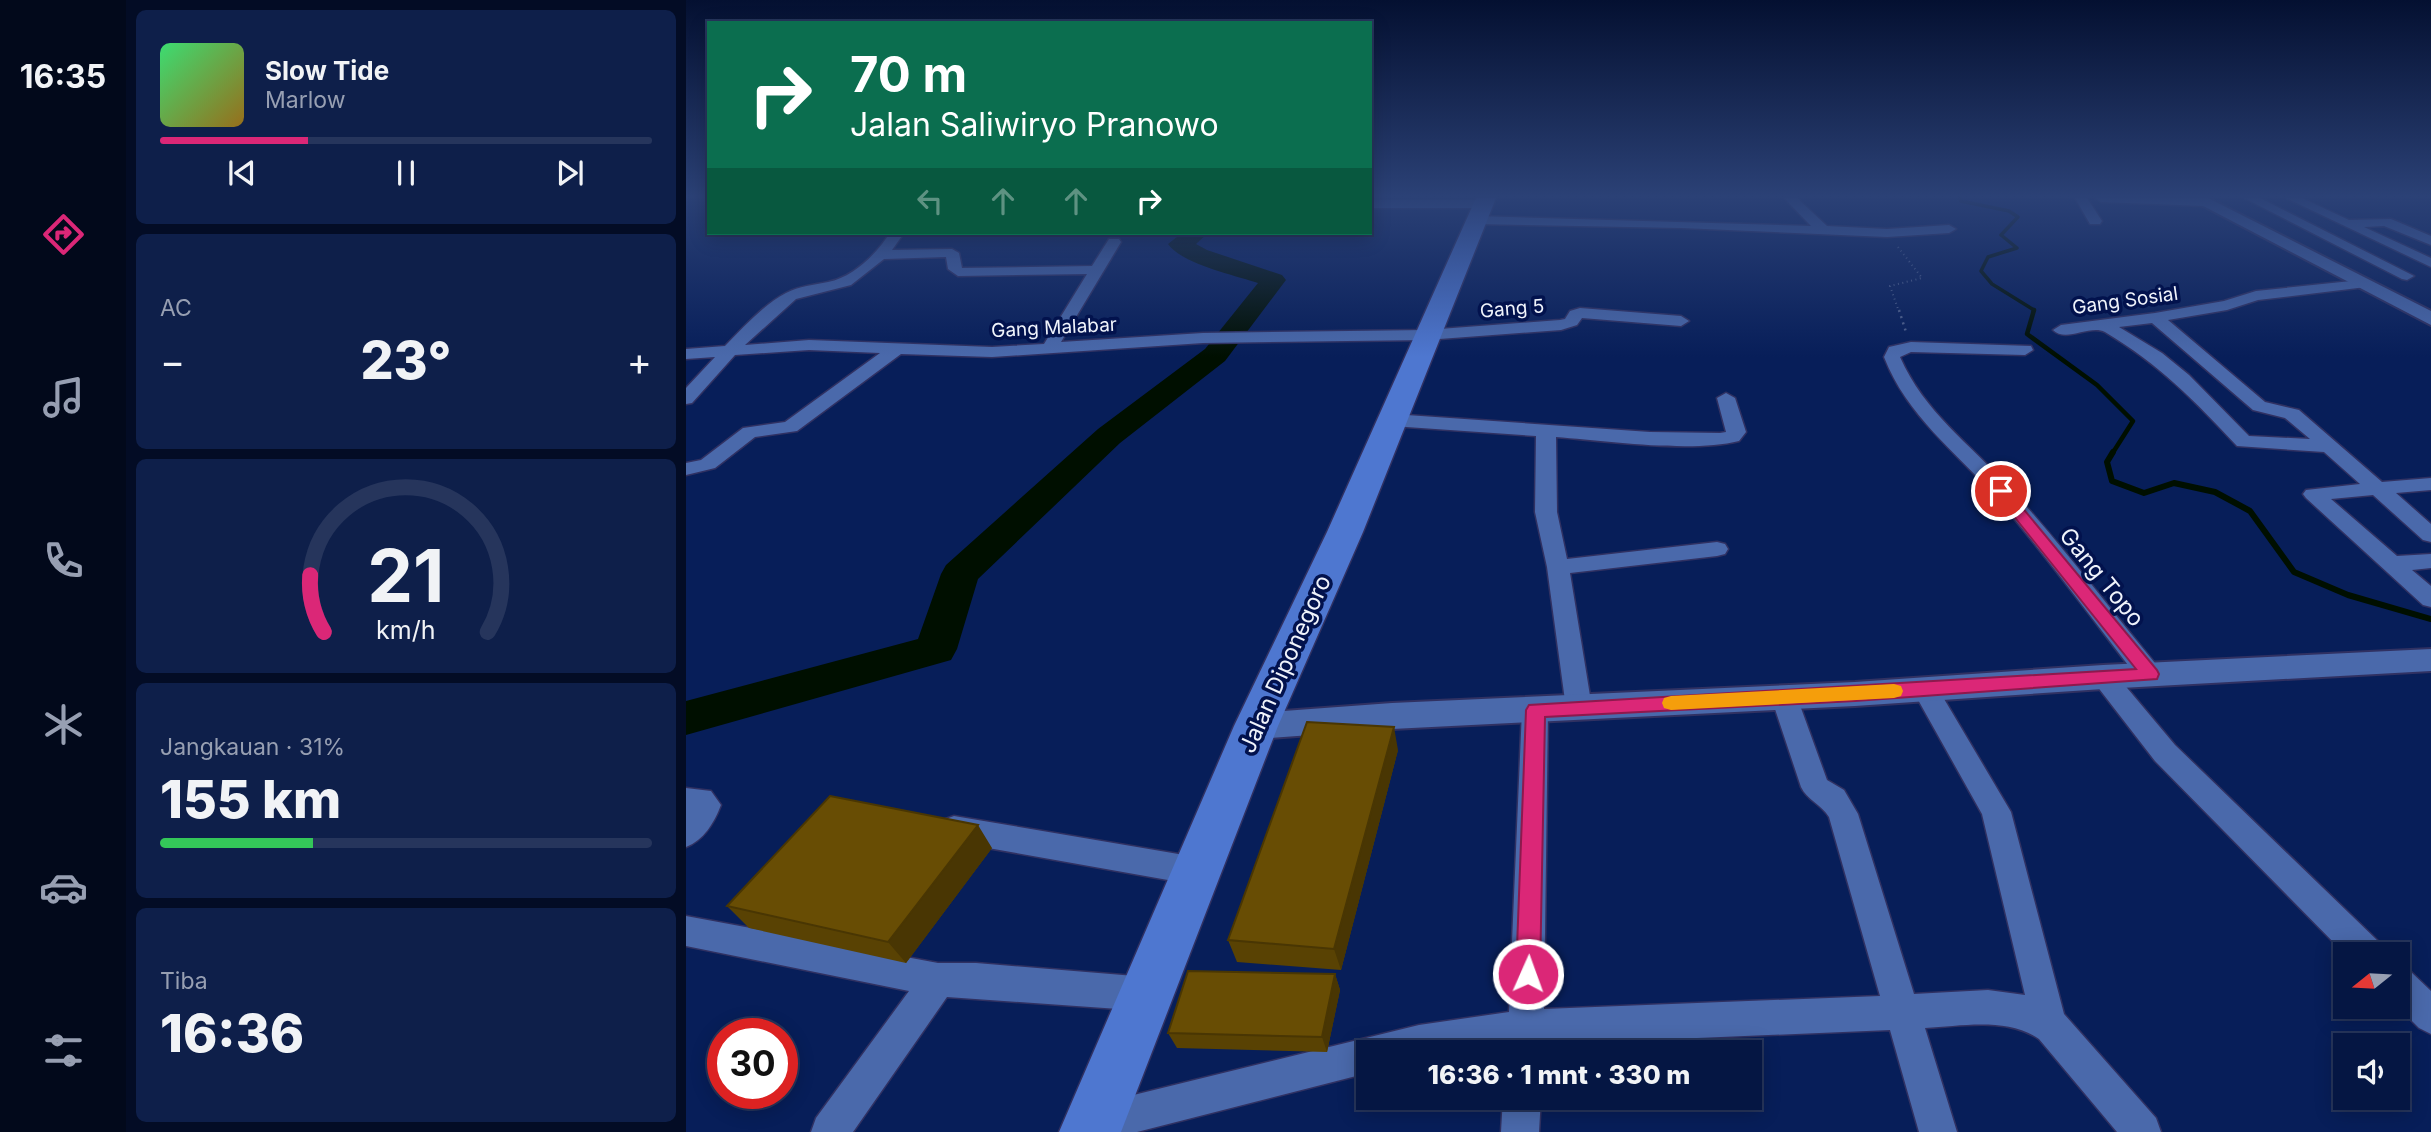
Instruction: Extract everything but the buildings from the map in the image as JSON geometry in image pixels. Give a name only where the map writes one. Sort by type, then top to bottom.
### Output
[{"type":"main road","name":"Jalan Diponegoro","points":[[1092,1128],[1256,726],[1345,532],[1463,251]]},
{"type":"street","points":[[686,399],[731,350],[786,300],[805,291],[842,283],[883,251]]},
{"type":"street","points":[[1049,349],[1108,251]]},
{"type":"street","points":[[2298,251],[2431,318]]},
{"type":"street","points":[[2357,251],[2407,276]]},
{"type":"street","points":[[2405,251],[2431,263]]},
{"type":"street","points":[[880,254],[952,253],[958,272],[1096,270]]},
{"type":"street","points":[[2357,282],[2431,274]]},
{"type":"street","name":"Gang Sosial","points":[[2061,330],[2155,318],[2227,305],[2256,296],[2357,282]]},
{"type":"street","name":"Gang 5","points":[[1426,335],[1561,325],[1571,323],[1576,314],[1580,313],[1681,321]]},
{"type":"street","points":[[2155,318],[2259,406],[2292,414],[2431,535]]},
{"type":"street","points":[[2104,324],[2156,356],[2183,379],[2244,442],[2328,446]]},
{"type":"street","name":"Gang Malabar","points":[[686,354],[809,345],[992,352],[1203,338],[1426,335]]},
{"type":"street","points":[[1911,347],[2025,350]]},
{"type":"street","name":"Gang Topo","points":[[1911,347],[1895,351],[1892,357],[1904,386],[1921,410],[1937,430],[2001,491],[2150,674]]},
{"type":"street","points":[[686,469],[708,464],[750,432],[790,427],[896,349]]},
{"type":"street","points":[[1392,420],[1650,439],[1732,437],[1736,432],[1726,398]]},
{"type":"street","points":[[1546,431],[1546,512],[1558,567],[1579,708]]},
{"type":"street","points":[[2431,484],[2313,494],[2431,599]]},
{"type":"street","points":[[1558,567],[1717,549]]},
{"type":"street","points":[[2390,564],[2431,561]]},
{"type":"street","points":[[1256,726],[1392,716],[1784,697],[2431,660]]},
{"type":"street","points":[[2103,677],[2165,754],[2356,942]]},
{"type":"street","points":[[1925,689],[1996,812],[2049,1022],[2142,1132]]},
{"type":"street","points":[[1784,697],[1815,787],[1834,799],[1843,814],[1938,1132]]},
{"type":"street","points":[[1525,1039],[1535,710]]},
{"type":"street","points":[[686,800],[701,800],[706,805],[702,815],[686,834]]},
{"type":"street","points":[[921,824],[1196,871]]},
{"type":"street","points":[[686,931],[938,980],[976,980],[1147,994]]},
{"type":"street","points":[[830,1132],[938,980]]},
{"type":"street","points":[[2410,995],[2431,1016]]},
{"type":"street","points":[[1502,1040],[1988,1007],[2017,1009],[2049,1022]]},
{"type":"street","points":[[1092,1128],[1356,1058]]},
{"type":"street","points":[[1520,1132],[1521,1110]]},
{"type":"path","points":[[1901,251],[1922,278],[1893,284],[1890,288],[1911,347]]},
{"type":"waterway","points":[[686,718],[936,649],[960,574],[1109,436],[1215,355],[1273,280],[1192,251]]},
{"type":"waterway","points":[[2008,251],[1988,257],[1981,271],[1992,284],[2034,310]]},
{"type":"waterway","points":[[2034,310],[2027,334],[2097,385],[2133,421],[2112,454]]},
{"type":"waterway","points":[[2113,452],[2107,462],[2112,481],[2144,493],[2174,483],[2215,492],[2250,511],[2294,572],[2348,595],[2431,619]]},
{"type":"slow traffic","points":[[1671,703],[1894,691]]},
{"type":"route","points":[[1528,974],[1535,710],[1855,694],[2150,674],[2001,491]]}]
